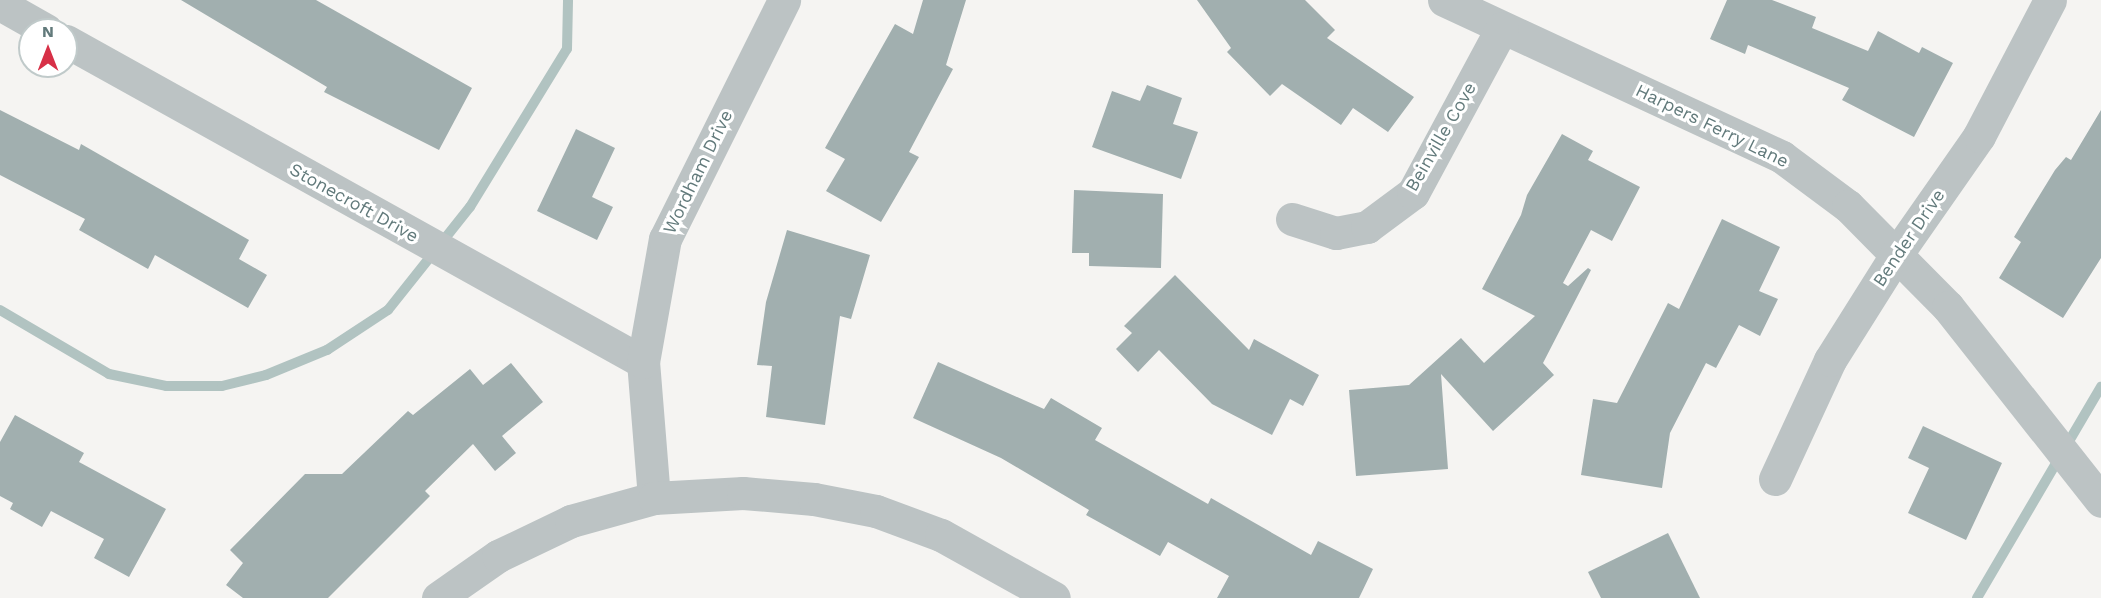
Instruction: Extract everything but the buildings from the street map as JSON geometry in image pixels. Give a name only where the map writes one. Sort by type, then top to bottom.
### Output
[{"type":"street","name":"Wordham Drive","points":[[654,498],[643,362],[665,239],[784,0]]},
{"type":"street","name":"Harpers Ferry Lane","points":[[1444,0],[1782,158],[1848,206],[1948,307],[2099,499]]},
{"type":"street","name":"Bender Drive","points":[[1775,479],[1830,360],[1896,255],[1979,136],[2050,0]]},
{"type":"street","points":[[0,4],[25,18]]},
{"type":"street","name":"Beinville Cove","points":[[1292,219],[1336,233],[1367,227],[1413,193],[1502,28]]},
{"type":"street","name":"Stonecroft Drive","points":[[78,48],[410,235],[643,362]]},
{"type":"street","points":[[438,598],[498,556],[571,521],[654,498],[743,493],[814,499],[876,511],[941,535],[1054,598]]},
{"type":"waterway","points":[[0,310],[109,374],[166,386],[222,386],[266,375],[327,350],[388,310],[470,207],[567,49],[568,0]]},
{"type":"waterway","points":[[1977,598],[2101,387]]}]
